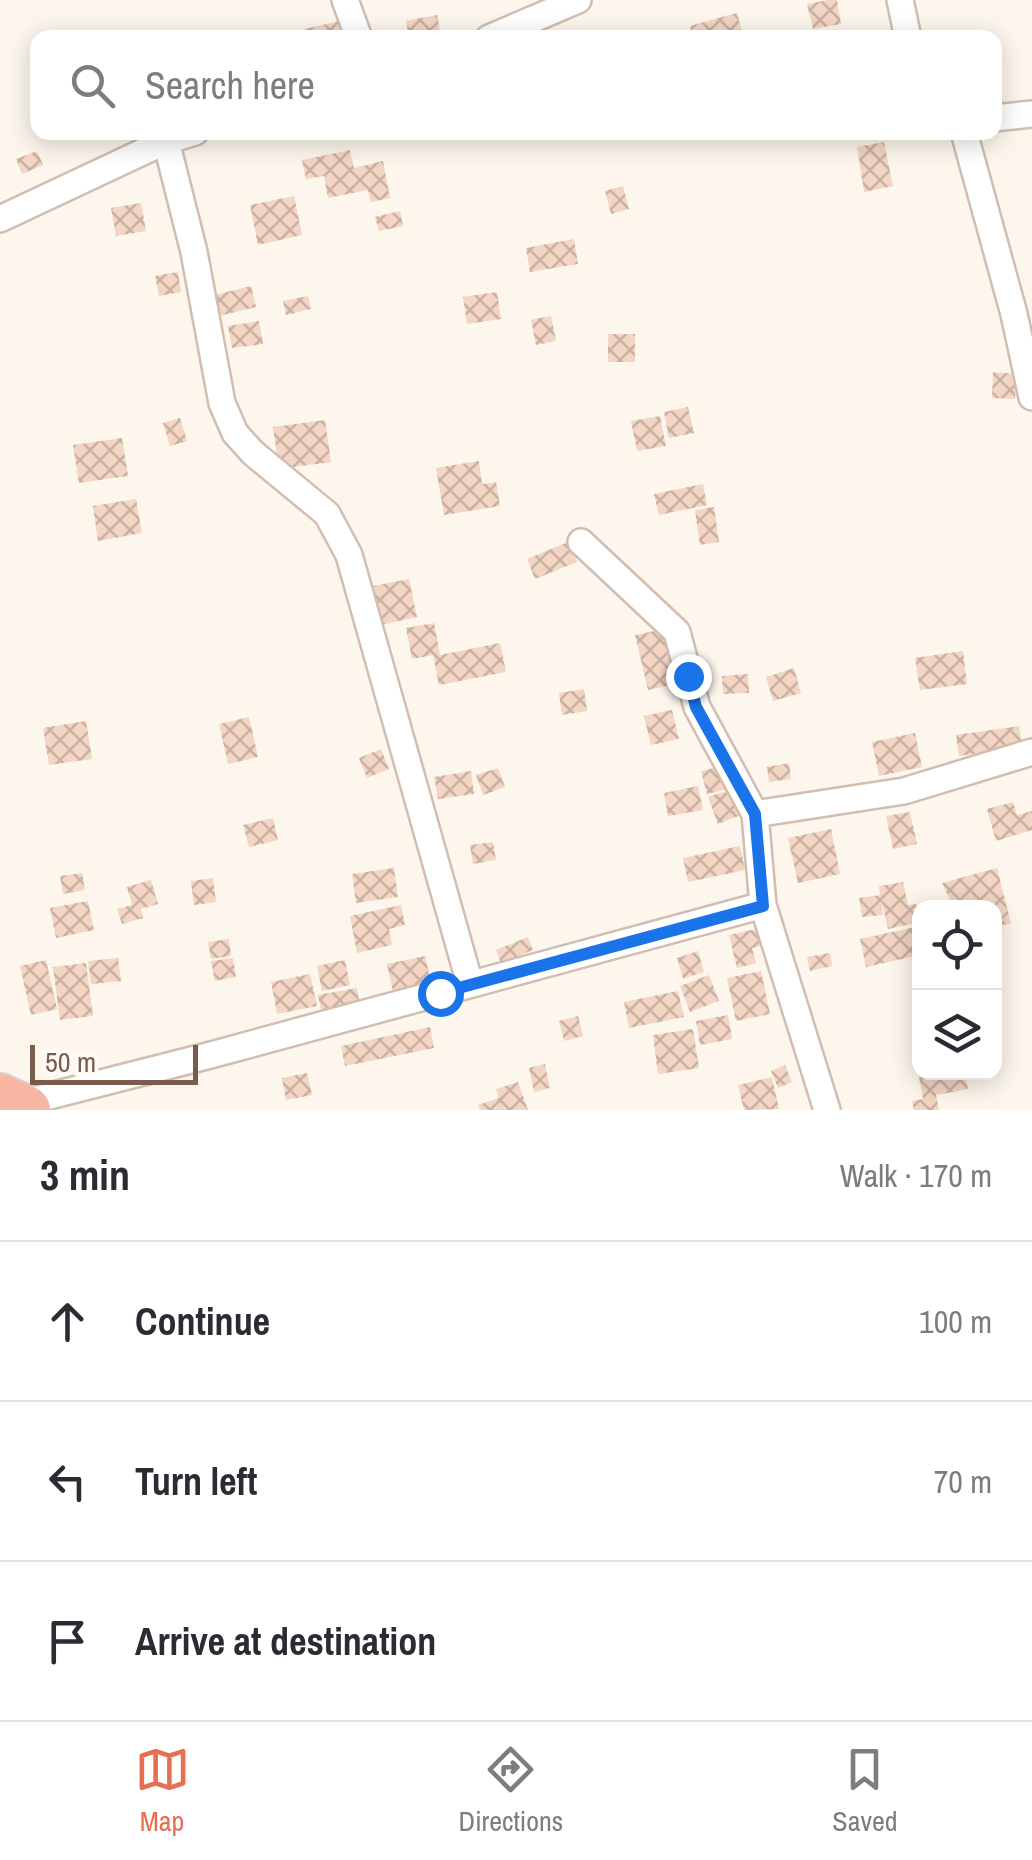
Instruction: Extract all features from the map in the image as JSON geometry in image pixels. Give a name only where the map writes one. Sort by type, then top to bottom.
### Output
[{"type":"street","points":[[345,0],[355,30]]},
{"type":"street","points":[[508,30],[578,0]]},
{"type":"street","points":[[900,0],[906,30]]},
{"type":"street","points":[[1002,117],[1032,114]]},
{"type":"street","points":[[0,219],[169,140]]},
{"type":"street","points":[[966,140],[1014,314],[1032,397]]},
{"type":"street","points":[[166,141],[194,252],[222,403],[235,432],[253,454],[327,514],[350,555],[470,984]]},
{"type":"street","points":[[581,542],[676,632],[696,707],[755,814],[763,906],[827,1110]]},
{"type":"street","points":[[755,814],[904,791],[1032,752]]},
{"type":"street","points":[[10,1106],[763,906]]},
{"type":"building","points":[[837,0],[841,24],[813,29],[807,4]]},
{"type":"building","points":[[737,13],[742,30],[691,30],[690,26]]},
{"type":"building","points":[[437,15],[440,30],[408,30],[406,21]]},
{"type":"building","points":[[345,20],[347,30],[304,30]]},
{"type":"building","points":[[884,142],[893,186],[864,192],[857,147]]},
{"type":"building","points":[[350,150],[354,168],[383,161],[390,198],[371,202],[368,190],[328,198],[324,176],[306,179],[302,160]]},
{"type":"building","points":[[37,151],[43,165],[22,174],[16,159]]},
{"type":"building","points":[[623,186],[629,209],[611,214],[605,191]]},
{"type":"building","points":[[294,196],[302,235],[258,245],[250,205]]},
{"type":"building","points":[[141,203],[146,231],[116,236],[111,208]]},
{"type":"building","points":[[400,211],[403,226],[379,231],[375,217]]},
{"type":"building","points":[[574,239],[578,264],[530,272],[526,248]]},
{"type":"building","points":[[178,272],[181,292],[159,296],[155,276]]},
{"type":"building","points":[[251,286],[256,307],[219,316],[215,295]]},
{"type":"building","points":[[497,292],[501,319],[467,324],[463,297]]},
{"type":"building","points":[[308,296],[311,309],[286,315],[283,301]]},
{"type":"building","points":[[551,316],[556,341],[536,345],[531,320]]},
{"type":"building","points":[[259,321],[263,344],[232,348],[228,326]]},
{"type":"building","points":[[608,334],[635,334],[635,362],[608,362]]},
{"type":"building","points":[[993,372],[1017,374],[1015,399],[992,398]]},
{"type":"building","points":[[688,407],[694,433],[669,438],[664,412]]},
{"type":"building","points":[[660,416],[666,446],[637,451],[631,421]]},
{"type":"building","points":[[180,418],[187,441],[170,446],[163,423]]},
{"type":"building","points":[[325,420],[331,462],[279,469],[273,427]]},
{"type":"building","points":[[122,438],[128,476],[79,483],[73,445]]},
{"type":"building","points":[[479,461],[482,484],[496,482],[500,506],[444,515],[436,468]]},
{"type":"building","points":[[703,484],[707,505],[659,515],[654,494]]},
{"type":"building","points":[[136,499],[142,533],[98,541],[93,506]]},
{"type":"building","points":[[714,507],[719,542],[700,545],[695,510]]},
{"type":"building","points":[[568,542],[577,562],[535,579],[527,559]]},
{"type":"building","points":[[409,579],[417,617],[380,625],[373,586]]},
{"type":"building","points":[[434,623],[440,655],[500,643],[506,672],[439,685],[433,655],[412,659],[406,628]]},
{"type":"building","points":[[669,628],[684,682],[648,690],[635,635]]},
{"type":"building","points":[[963,651],[967,684],[920,690],[915,658]]},
{"type":"building","points":[[794,668],[801,693],[773,701],[766,677]]},
{"type":"building","points":[[748,674],[749,693],[723,694],[722,676]]},
{"type":"building","points":[[584,689],[587,711],[562,715],[559,693]]},
{"type":"building","points":[[672,710],[679,739],[651,745],[644,716]]},
{"type":"building","points":[[249,717],[258,757],[228,764],[219,724]]},
{"type":"building","points":[[86,721],[92,759],[49,765],[43,728]]},
{"type":"building","points":[[1019,726],[1022,747],[959,756],[956,735]]},
{"type":"building","points":[[915,733],[922,767],[879,776],[872,742]]},
{"type":"building","points":[[381,749],[389,769],[367,778],[359,758]]},
{"type":"building","points":[[789,763],[791,779],[769,782],[767,767]]},
{"type":"building","points":[[727,765],[732,788],[707,794],[701,771]]},
{"type":"building","points":[[498,768],[505,787],[483,795],[476,775]]},
{"type":"building","points":[[471,771],[474,794],[438,799],[434,777]]},
{"type":"building","points":[[698,786],[703,810],[668,816],[664,793]]},
{"type":"building","points":[[737,787],[746,813],[718,824],[708,797]]},
{"type":"building","points":[[1013,802],[1017,815],[1032,811],[1032,830],[996,841],[987,809]]},
{"type":"building","points":[[910,812],[917,844],[893,849],[886,816]]},
{"type":"building","points":[[273,818],[278,840],[249,847],[243,825]]},
{"type":"building","points":[[831,829],[840,874],[798,883],[788,838]]},
{"type":"building","points":[[493,842],[496,860],[473,864],[470,845]]},
{"type":"building","points":[[740,846],[745,870],[688,882],[683,858]]},
{"type":"building","points":[[394,868],[398,897],[356,903],[352,874]]},
{"type":"building","points":[[997,868],[1011,924],[1002,925],[1002,900],[950,900],[942,883]]},
{"type":"building","points":[[82,873],[85,890],[63,894],[60,876]]},
{"type":"building","points":[[213,878],[216,902],[194,905],[191,881]]},
{"type":"building","points":[[151,880],[158,904],[141,909],[143,918],[122,924],[117,909],[132,905],[127,887]]},
{"type":"building","points":[[903,882],[908,905],[912,904],[912,924],[888,929],[881,898],[883,915],[862,917],[859,898],[880,895],[879,886]]},
{"type":"building","points":[[88,901],[94,930],[56,938],[50,908]]},
{"type":"building","points":[[401,905],[405,925],[389,929],[392,945],[357,953],[350,916]]},
{"type":"building","points":[[761,928],[765,945],[752,948],[756,963],[737,968],[729,935]]},
{"type":"building","points":[[912,928],[912,957],[866,967],[860,939]]},
{"type":"building","points":[[528,937],[533,950],[501,963],[496,950]]},
{"type":"building","points":[[229,939],[231,956],[211,959],[208,942]]},
{"type":"building","points":[[698,951],[704,972],[683,979],[677,958]]},
{"type":"building","points":[[830,953],[832,966],[810,971],[807,957]]},
{"type":"building","points":[[425,956],[432,987],[394,996],[387,964]]},
{"type":"building","points":[[118,958],[121,981],[91,984],[88,961]]},
{"type":"building","points":[[233,958],[236,977],[215,981],[211,961]]},
{"type":"building","points":[[46,960],[57,1009],[31,1015],[20,966]]},
{"type":"building","points":[[345,960],[350,985],[322,991],[317,966]]},
{"type":"building","points":[[86,963],[93,1016],[60,1020],[53,967]]},
{"type":"building","points":[[761,971],[770,1014],[736,1021],[727,978]]},
{"type":"building","points":[[310,974],[317,1006],[277,1014],[271,982]]},
{"type":"building","points":[[709,975],[719,1001],[690,1012],[680,986]]},
{"type":"building","points":[[357,988],[360,1007],[322,1014],[318,995]]},
{"type":"building","points":[[678,991],[684,1017],[629,1028],[624,1002]]},
{"type":"building","points":[[728,1015],[732,1039],[700,1045],[696,1021]]},
{"type":"building","points":[[578,1016],[583,1036],[564,1041],[559,1021]]},
{"type":"building","points":[[430,1027],[434,1048],[345,1066],[341,1046]]},
{"type":"building","points":[[693,1029],[699,1068],[658,1074],[653,1035]]},
{"type":"building","points":[[545,1064],[550,1088],[534,1092],[529,1068]]},
{"type":"building","points":[[785,1065],[792,1082],[778,1088],[771,1071]]},
{"type":"building","points":[[307,1073],[312,1095],[286,1100],[282,1078]]},
{"type":"building","points":[[772,1077],[779,1109],[744,1110],[738,1085]]},
{"type":"building","points":[[919,1080],[966,1080],[968,1089],[936,1095],[939,1110],[914,1110],[912,1101],[923,1099]]},
{"type":"building","points":[[518,1082],[528,1110],[480,1110],[478,1105],[499,1098],[496,1089]]},
{"type":"route","points":[[440,993],[763,906],[755,814],[696,707],[688,676]]}]
